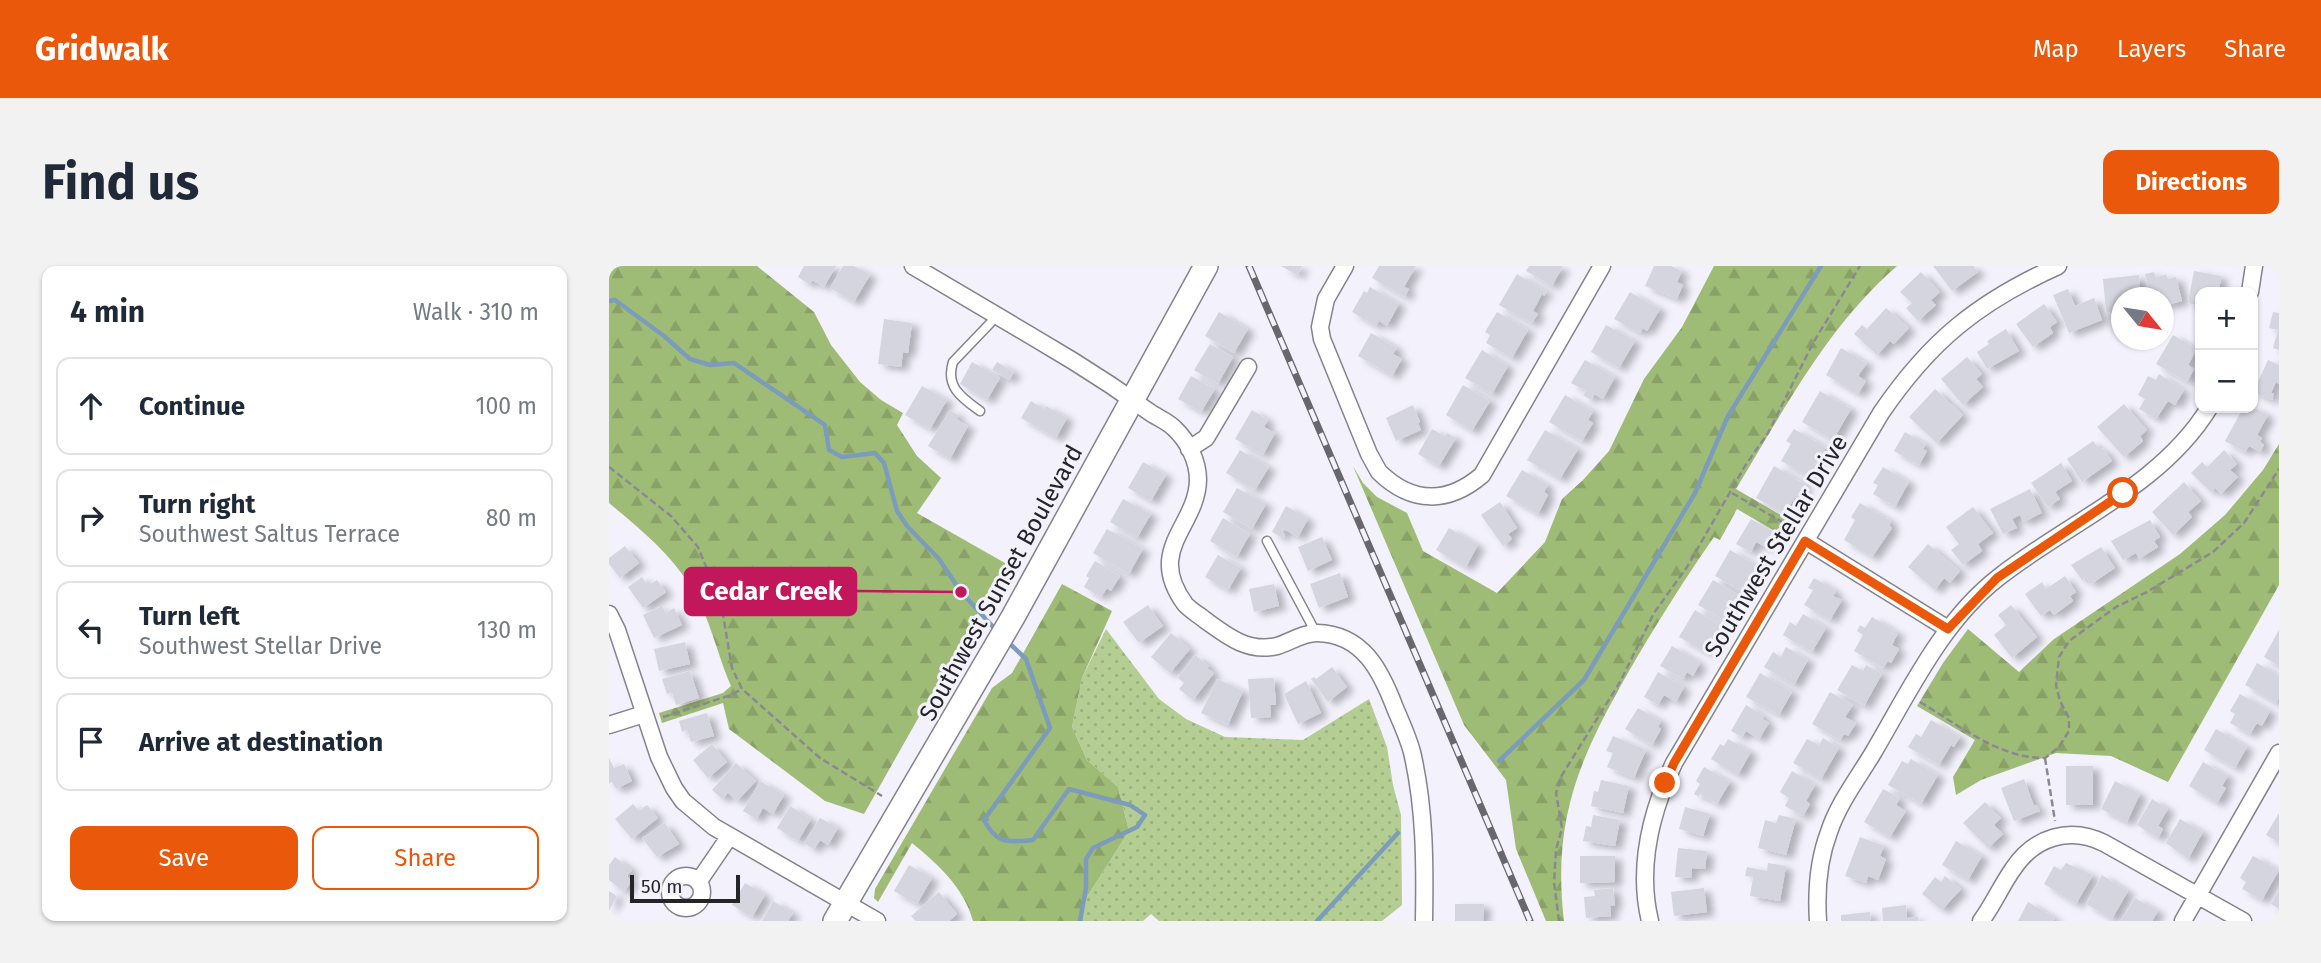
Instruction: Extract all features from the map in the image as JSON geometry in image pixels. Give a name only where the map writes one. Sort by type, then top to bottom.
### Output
[{"type":"main road","name":"Southwest Sunset Boulevard","points":[[841,911],[1013,617],[1206,266]]},
{"type":"street","points":[[913,266],[1115,386],[1174,428],[1194,457],[1198,478],[1196,499],[1175,539],[1170,560],[1174,582],[1186,605],[1229,638],[1244,645],[1262,648],[1279,645],[1303,635],[1335,635],[1353,644],[1374,661],[1384,679],[1412,750],[1425,844],[1424,921]]},
{"type":"street","points":[[1345,266],[1326,299],[1322,314],[1321,327],[1326,351],[1379,472],[1406,491],[1420,496],[1436,497],[1455,493],[1482,475],[1602,266]]},
{"type":"street","name":"Southwest Stellar Drive","points":[[1650,921],[1646,894],[1647,848],[1651,824],[1674,763],[1881,413],[1931,349],[1977,309],[2012,288],[2058,266]]},
{"type":"street","points":[[2252,287],[2254,266]]},
{"type":"street","points":[[1189,449],[1206,438],[1248,367]]},
{"type":"street","points":[[1818,921],[1818,879],[1829,831],[1907,694],[1948,629],[1997,578],[2147,475],[2187,438],[2205,413]]},
{"type":"street","points":[[1807,539],[1948,629]]},
{"type":"street","points":[[609,614],[617,630],[664,769],[677,793],[700,816],[841,911],[877,921]]},
{"type":"street","points":[[609,725],[646,718]]},
{"type":"street","points":[[2183,921],[2279,753]]},
{"type":"street","points":[[1981,921],[2020,859],[2039,844],[2057,836],[2071,834],[2094,838],[2243,921]]},
{"type":"street","points":[[699,881],[729,836]]},
{"type":"lane","points":[[980,411],[961,397],[952,386],[950,371],[953,362],[997,316]]},
{"type":"lane","points":[[1268,541],[1316,633]]},
{"type":"path","points":[[1559,921],[1554,882],[1556,850],[1562,820],[1556,801],[1557,784],[1567,763],[1620,682],[1654,613],[1687,567],[1788,397],[1813,343],[1860,266]]},
{"type":"path","points":[[609,467],[671,516],[698,547],[721,603],[731,668],[742,689],[820,758],[882,796]]},
{"type":"path","points":[[1907,694],[1999,747],[2022,756],[2045,758],[2059,747],[2069,731],[2069,718],[2060,701],[2056,685],[2059,657],[2069,641],[2116,607],[2147,592],[2213,552],[2243,523],[2279,469]]},
{"type":"path","points":[[1731,493],[1807,539]]},
{"type":"path","points":[[646,718],[730,695],[742,689]]},
{"type":"path","points":[[2045,758],[2057,836]]},
{"type":"green space","points":[[609,266],[757,266],[814,312],[831,345],[860,382],[881,400],[903,413],[897,425],[917,456],[941,478],[917,513],[1012,567],[995,596],[989,593],[864,814],[825,801],[729,729],[723,703],[662,723],[659,713],[723,693],[731,686],[703,611],[683,575],[664,552],[609,503]]},
{"type":"green space","points":[[1714,266],[1897,266],[1872,290],[1828,343],[1789,400],[1736,489],[1796,524],[1787,538],[1737,509],[1720,540],[1714,537],[1684,582],[1617,692],[1587,753],[1567,814],[1561,882],[1564,921],[1546,921],[1516,849],[1506,780],[1464,725],[1353,466],[1363,483],[1377,497],[1407,513],[1423,551],[1497,593],[1545,542],[1562,499],[1609,451],[1644,379],[1682,327]]},
{"type":"green space","points":[[2279,444],[2279,585],[2168,782],[2111,756],[2056,753],[1981,780],[1956,795],[1953,777],[1975,740],[1917,706],[1968,629],[2019,672],[2054,639],[2180,554],[2225,515],[2263,470]]},
{"type":"green space","points":[[1062,584],[1112,611],[1082,678],[1072,727],[1087,760],[1118,787],[1129,831],[1085,900],[1078,921],[973,921],[957,887],[912,843],[878,902],[874,898],[875,889],[992,688],[1012,673]]},
{"type":"green space","points":[[1106,629],[1159,699],[1186,719],[1225,737],[1303,740],[1369,699],[1387,747],[1401,815],[1402,905],[1382,921],[1159,921],[1151,914],[1143,921],[1079,921],[1085,900],[1129,831],[1118,787],[1087,760],[1072,727],[1082,678]]},
{"type":"building","points":[[804,266],[836,266],[824,287],[812,280],[809,284],[798,277]]},
{"type":"building","points":[[843,266],[854,266],[870,275],[854,302],[830,288]]},
{"type":"building","points":[[1281,266],[1302,266],[1297,275]]},
{"type":"building","points":[[1379,266],[1416,266],[1404,287],[1409,289],[1405,297],[1372,278]]},
{"type":"building","points":[[1529,266],[1563,266],[1552,286],[1526,271]]},
{"type":"building","points":[[1654,266],[1671,266],[1682,271],[1677,282],[1683,285],[1677,299],[1645,286]]},
{"type":"building","points":[[1933,266],[1973,266],[1978,272],[1952,291]]},
{"type":"building","points":[[2194,271],[2221,276],[2220,287],[2195,287],[2195,305],[2188,303]]},
{"type":"building","points":[[1921,272],[1940,292],[1931,300],[1936,305],[1918,321],[1906,308],[1912,303],[1900,292]]},
{"type":"building","points":[[2154,272],[2156,278],[2166,274],[2168,279],[2176,277],[2182,301],[2174,303],[2174,287],[2148,287],[2145,274]]},
{"type":"building","points":[[1517,274],[1547,292],[1544,296],[1542,294],[1533,311],[1538,314],[1532,323],[1499,305]]},
{"type":"building","points":[[2139,275],[2140,287],[2111,287],[2111,312],[2106,312],[2103,279]]},
{"type":"building","points":[[1370,287],[1399,304],[1387,326],[1379,321],[1376,326],[1352,312],[1364,291],[1367,293]]},
{"type":"building","points":[[2068,289],[2075,306],[2094,298],[2102,320],[2069,333],[2053,295]]},
{"type":"building","points":[[1630,292],[1660,309],[1647,331],[1643,328],[1640,333],[1614,319]]},
{"type":"building","points":[[2044,304],[2057,322],[2050,327],[2053,333],[2033,347],[2016,324]]},
{"type":"building","points":[[1886,308],[1909,328],[1894,344],[1890,341],[1877,355],[1854,334],[1862,325],[1867,329]]},
{"type":"building","points":[[1219,312],[1248,329],[1234,353],[1205,336]]},
{"type":"building","points":[[1497,312],[1528,330],[1512,358],[1486,343],[1490,335],[1485,332]]},
{"type":"building","points":[[2273,312],[2279,313],[2279,350],[2273,348],[2278,330],[2269,328]]},
{"type":"building","points":[[884,319],[912,323],[908,353],[903,352],[901,367],[878,364]]},
{"type":"building","points":[[1606,325],[1635,341],[1619,368],[1591,352]]},
{"type":"building","points":[[2006,329],[2019,351],[1987,369],[1977,352],[1989,344],[1987,341]]},
{"type":"building","points":[[1371,333],[1397,348],[1393,354],[1402,359],[1392,376],[1358,356]]},
{"type":"building","points":[[2174,336],[2195,348],[2188,365],[2194,369],[2187,382],[2156,364],[2164,350],[2174,350]]},
{"type":"building","points":[[1210,344],[1233,357],[1218,384],[1194,370]]},
{"type":"building","points":[[1841,348],[1867,363],[1858,376],[1866,381],[1858,394],[1826,375]]},
{"type":"building","points":[[1482,350],[1508,366],[1492,394],[1465,378]]},
{"type":"building","points":[[1967,357],[1982,374],[1976,379],[1983,387],[1963,405],[1941,379]]},
{"type":"building","points":[[1585,360],[1615,377],[1603,399],[1594,394],[1591,400],[1583,395],[1586,391],[1571,383]]},
{"type":"building","points":[[2268,360],[2279,365],[2279,384],[2276,382],[2271,393],[2274,394],[2272,400],[2258,394],[2258,382]]},
{"type":"building","points":[[972,362],[1000,378],[987,400],[960,384]]},
{"type":"building","points":[[997,362],[1014,372],[1009,380],[992,370]]},
{"type":"building","points":[[2159,374],[2184,390],[2175,405],[2168,401],[2156,419],[2139,409],[2145,399],[2138,395],[2148,376],[2156,380]]},
{"type":"building","points":[[1191,376],[1215,389],[1201,412],[1178,399]]},
{"type":"building","points":[[1463,385],[1490,401],[1472,431],[1446,415]]},
{"type":"building","points":[[922,386],[947,400],[930,429],[905,415]]},
{"type":"building","points":[[1935,389],[1963,415],[1937,443],[1909,417]]},
{"type":"building","points":[[1820,391],[1851,409],[1833,440],[1802,422]]},
{"type":"building","points":[[1565,395],[1593,411],[1588,420],[1593,423],[1582,441],[1549,422]]},
{"type":"building","points":[[1031,401],[1067,418],[1056,438],[1021,418]]},
{"type":"building","points":[[2124,404],[2147,430],[2140,436],[2143,441],[2124,457],[2097,427]]},
{"type":"building","points":[[1413,405],[1421,430],[1396,441],[1386,418]]},
{"type":"building","points":[[950,410],[958,415],[956,419],[968,426],[950,459],[928,446]]},
{"type":"building","points":[[1252,410],[1268,420],[1264,427],[1275,433],[1263,455],[1235,439]]},
{"type":"building","points":[[2258,410],[2268,415],[2257,435],[2262,438],[2260,442],[2264,445],[2260,452],[2249,446],[2245,452],[2225,441],[2240,413],[2258,413]]},
{"type":"building","points":[[1432,429],[1456,438],[1439,466],[1418,454]]},
{"type":"building","points":[[1794,429],[1826,447],[1809,477],[1781,461],[1791,444],[1786,441]]},
{"type":"building","points":[[1545,430],[1578,449],[1560,479],[1527,460]]},
{"type":"building","points":[[1905,432],[1926,444],[1923,449],[1927,451],[1919,465],[1894,451]]},
{"type":"building","points":[[2093,441],[2100,450],[2103,448],[2112,461],[2082,482],[2067,459]]},
{"type":"building","points":[[1240,450],[1269,467],[1255,490],[1226,473]]},
{"type":"building","points":[[2224,450],[2237,464],[2230,470],[2238,477],[2221,494],[2215,488],[2211,492],[2191,473],[2202,462],[2207,467]]},
{"type":"building","points":[[1143,462],[1166,475],[1151,501],[1128,488]]},
{"type":"building","points":[[2061,463],[2072,481],[2055,492],[2060,499],[2048,507],[2031,483]]},
{"type":"building","points":[[1774,466],[1806,485],[1785,514],[1756,498]]},
{"type":"building","points":[[1883,467],[1909,482],[1895,507],[1873,494],[1878,485],[1873,483]]},
{"type":"building","points":[[1522,470],[1548,485],[1544,492],[1548,495],[1538,514],[1506,496]]},
{"type":"building","points":[[2184,482],[2201,501],[2188,512],[2192,517],[2173,535],[2152,512]]},
{"type":"building","points":[[1237,488],[1266,504],[1252,529],[1223,512]]},
{"type":"building","points":[[2030,489],[2042,513],[2023,522],[2020,515],[2012,519],[2017,528],[2003,534],[1990,509]]},
{"type":"building","points":[[1123,499],[1151,514],[1137,538],[1110,522]]},
{"type":"building","points":[[1500,502],[1517,528],[1508,534],[1512,539],[1503,546],[1481,515]]},
{"type":"building","points":[[1860,503],[1891,521],[1889,526],[1892,528],[1872,557],[1844,540],[1855,520],[1851,517]]},
{"type":"building","points":[[1286,506],[1308,519],[1298,537],[1284,529],[1283,538],[1272,532]]},
{"type":"building","points":[[1973,507],[1993,533],[1978,544],[1982,551],[1963,565],[1951,550],[1959,544],[1946,527]]},
{"type":"building","points":[[1223,518],[1250,534],[1237,557],[1210,541]]},
{"type":"building","points":[[1751,519],[1776,533],[1767,548],[1756,542],[1751,552],[1736,544]]},
{"type":"building","points":[[2150,520],[2160,537],[2154,541],[2158,547],[2139,559],[2136,553],[2123,560],[2111,541]]},
{"type":"building","points":[[1449,528],[1478,545],[1466,567],[1436,550]]},
{"type":"building","points":[[1107,529],[1143,549],[1129,574],[1093,553]]},
{"type":"building","points":[[1322,537],[1332,560],[1308,571],[1298,547]]},
{"type":"building","points":[[1928,544],[1960,571],[1950,583],[1944,578],[1935,590],[1908,567]]},
{"type":"building","points":[[625,546],[639,563],[620,578],[609,564],[609,558]]},
{"type":"building","points":[[2101,547],[2115,568],[2091,584],[2086,577],[2082,580],[2071,565]]},
{"type":"building","points":[[1730,550],[1758,566],[1743,592],[1715,576]]},
{"type":"building","points":[[1218,555],[1241,568],[1228,590],[1205,577]]},
{"type":"building","points":[[1095,561],[1120,576],[1111,591],[1107,588],[1101,597],[1084,587],[1089,578],[1086,576]]},
{"type":"building","points":[[1340,573],[1348,597],[1319,608],[1310,584]]},
{"type":"building","points":[[2065,576],[2076,592],[2070,596],[2073,601],[2054,615],[2050,610],[2041,616],[2025,594],[2042,582],[2046,589]]},
{"type":"building","points":[[642,577],[648,586],[657,580],[666,592],[643,608],[628,587]]},
{"type":"building","points":[[1814,578],[1836,591],[1833,596],[1842,600],[1830,620],[1804,605],[1813,590],[1808,588]]},
{"type":"building","points":[[1713,580],[1739,595],[1724,620],[1698,605]]},
{"type":"building","points":[[1274,584],[1279,606],[1254,612],[1249,589]]},
{"type":"building","points":[[1148,605],[1163,626],[1139,643],[1123,622]]},
{"type":"building","points":[[2011,605],[2037,637],[2012,658],[1994,635],[2006,625],[1998,615]]},
{"type":"building","points":[[662,606],[666,613],[674,608],[682,625],[654,638],[643,615]]},
{"type":"building","points":[[1695,610],[1722,626],[1707,653],[1679,637]]},
{"type":"building","points":[[1803,614],[1826,628],[1812,652],[1783,635],[1790,622],[1796,626]]},
{"type":"building","points":[[1872,617],[1898,633],[1892,645],[1899,649],[1891,663],[1888,661],[1883,668],[1854,651],[1863,635],[1857,631],[1860,625],[1865,628]]},
{"type":"building","points":[[2279,630],[2279,666],[2264,657]]},
{"type":"building","points":[[1171,633],[1190,649],[1170,673],[1151,657]]},
{"type":"building","points":[[685,642],[690,664],[659,671],[654,649]]},
{"type":"building","points":[[1672,646],[1700,663],[1693,676],[1687,672],[1683,679],[1660,666]]},
{"type":"building","points":[[1786,647],[1808,660],[1794,685],[1764,667],[1773,652],[1781,657]]},
{"type":"building","points":[[1195,655],[1214,673],[1193,700],[1179,689],[1184,683],[1178,678]]},
{"type":"building","points":[[2257,663],[2279,676],[2279,698],[2276,703],[2245,685]]},
{"type":"building","points":[[1852,665],[1863,671],[1866,665],[1882,674],[1864,706],[1837,690]]},
{"type":"building","points":[[1332,667],[1347,687],[1328,702],[1311,679],[1316,679]]},
{"type":"building","points":[[690,671],[699,698],[676,705],[672,692],[667,694],[662,679]]},
{"type":"building","points":[[1658,672],[1684,687],[1676,702],[1664,695],[1658,705],[1644,697]]},
{"type":"building","points":[[1760,673],[1792,692],[1779,715],[1746,697]]},
{"type":"building","points":[[1274,678],[1276,705],[1270,705],[1271,717],[1251,718],[1248,679]]},
{"type":"building","points":[[1217,679],[1243,691],[1228,725],[1201,713]]},
{"type":"building","points":[[1306,681],[1321,713],[1298,724],[1284,694]]},
{"type":"building","points":[[1830,692],[1853,705],[1845,717],[1856,723],[1848,736],[1844,734],[1840,740],[1812,724]]},
{"type":"building","points":[[2240,694],[2270,711],[2262,726],[2257,723],[2250,734],[2230,723],[2235,714],[2230,711]]},
{"type":"building","points":[[1746,705],[1764,716],[1762,719],[1769,723],[1759,739],[1746,731],[1742,737],[1731,731]]},
{"type":"building","points":[[1638,708],[1661,721],[1658,727],[1661,729],[1652,745],[1625,729]]},
{"type":"building","points":[[707,713],[714,736],[691,742],[687,730],[682,732],[679,721]]},
{"type":"building","points":[[1931,720],[1960,737],[1954,747],[1951,745],[1939,765],[1908,747],[1916,734],[1921,737]]},
{"type":"building","points":[[2216,729],[2247,747],[2235,768],[2204,750]]},
{"type":"building","points":[[1613,736],[1646,750],[1634,778],[1607,767],[1613,753],[1606,751]]},
{"type":"building","points":[[1823,738],[1839,748],[1821,779],[1793,763],[1807,739],[1819,745]]},
{"type":"building","points":[[1728,739],[1751,752],[1738,775],[1711,759],[1720,744],[1724,746]]},
{"type":"building","points":[[712,744],[727,762],[708,778],[693,760]]},
{"type":"building","points":[[609,758],[614,768],[624,764],[632,781],[616,789],[612,782],[609,784]]},
{"type":"building","points":[[1911,759],[1938,775],[1921,804],[1888,785],[1902,761],[1908,764]]},
{"type":"building","points":[[2203,762],[2228,776],[2222,786],[2226,788],[2217,803],[2189,786]]},
{"type":"building","points":[[736,763],[756,781],[737,801],[728,793],[722,799],[712,790]]},
{"type":"building","points":[[2066,766],[2093,766],[2093,805],[2066,805]]},
{"type":"building","points":[[1704,767],[1730,782],[1717,804],[1700,794],[1699,797],[1694,794],[1700,784],[1696,781]]},
{"type":"building","points":[[1792,771],[1815,785],[1806,801],[1810,804],[1803,816],[1785,806],[1789,798],[1780,792]]},
{"type":"building","points":[[2024,779],[2034,806],[2037,805],[2040,811],[2014,821],[2001,788]]},
{"type":"building","points":[[1601,780],[1629,786],[1623,813],[1591,806],[1594,791],[1598,792]]},
{"type":"building","points":[[760,781],[784,795],[773,814],[763,808],[757,819],[743,811]]},
{"type":"building","points":[[2115,781],[2140,794],[2127,822],[2101,809]]},
{"type":"building","points":[[1883,789],[1900,798],[1896,805],[1906,811],[1890,837],[1864,822]]},
{"type":"building","points":[[2152,799],[2168,809],[2158,826],[2163,829],[2158,838],[2137,825]]},
{"type":"building","points":[[1985,802],[2001,818],[1994,825],[2003,834],[1988,848],[1963,823]]},
{"type":"building","points":[[633,804],[639,811],[647,805],[658,818],[632,839],[615,819]]},
{"type":"building","points":[[790,806],[811,819],[798,841],[777,828]]},
{"type":"building","points":[[1685,807],[1710,814],[1703,836],[1679,829]]},
{"type":"building","points":[[2279,813],[2279,843],[2266,835]]},
{"type":"building","points":[[1593,815],[1620,820],[1615,846],[1583,841],[1586,826],[1591,827]]},
{"type":"building","points":[[1779,815],[1796,819],[1786,855],[1758,848],[1765,820],[1776,823]]},
{"type":"building","points":[[820,818],[838,828],[828,845],[820,840],[814,849],[804,843]]},
{"type":"building","points":[[2180,819],[2203,832],[2188,859],[2166,843]]},
{"type":"building","points":[[665,823],[679,844],[657,857],[642,838]]},
{"type":"building","points":[[1860,837],[1884,846],[1880,856],[1886,859],[1878,880],[1868,876],[1866,883],[1845,876]]},
{"type":"building","points":[[1956,841],[1982,856],[1968,880],[1942,865]]},
{"type":"building","points":[[1678,848],[1707,851],[1705,869],[1692,868],[1691,878],[1675,877]]},
{"type":"building","points":[[1580,856],[1615,856],[1615,882],[1580,883]]},
{"type":"building","points":[[2253,856],[2279,870],[2262,900],[2242,889],[2246,882],[2240,878]]},
{"type":"building","points":[[615,857],[632,870],[627,876],[632,881],[624,892],[609,880],[609,865]]},
{"type":"building","points":[[1768,863],[1786,866],[1780,901],[1750,896],[1753,877],[1745,876],[1747,867],[1767,871]]},
{"type":"building","points":[[2066,863],[2093,875],[2076,904],[2044,884],[2054,866],[2061,870]]},
{"type":"building","points":[[909,865],[932,878],[917,904],[894,891]]},
{"type":"building","points":[[2102,875],[2128,891],[2112,919],[2086,904]]},
{"type":"building","points":[[1945,876],[1961,889],[1942,910],[1922,894],[1935,877],[1941,882]]},
{"type":"building","points":[[745,883],[765,895],[752,917],[732,905]]},
{"type":"building","points":[[1613,888],[1615,905],[1610,906],[1611,916],[1586,918],[1584,897],[1595,896],[1594,890]]},
{"type":"building","points":[[1704,888],[1707,912],[1674,916],[1671,892]]},
{"type":"building","points":[[2279,890],[2279,909],[2271,904]]},
{"type":"building","points":[[609,891],[617,896],[609,911]]},
{"type":"building","points":[[939,892],[957,914],[949,921],[916,921],[911,916]]},
{"type":"building","points":[[2135,898],[2158,911],[2152,921],[2121,921]]},
{"type":"building","points":[[773,901],[793,913],[788,921],[762,921]]},
{"type":"building","points":[[2028,902],[2055,918],[2053,921],[2018,921]]},
{"type":"building","points":[[1455,904],[1484,904],[1483,921],[1455,921]]},
{"type":"building","points":[[1906,905],[1907,918],[1918,917],[1918,921],[1883,921],[1882,908]]},
{"type":"building","points":[[1870,912],[1871,921],[1841,921],[1841,915]]},
{"type":"waterway","points":[[1499,761],[1584,680],[1695,493],[1728,416],[1821,266]]},
{"type":"waterway","points":[[609,301],[615,300],[690,359],[710,365],[734,363],[825,425],[829,450],[842,457],[875,453],[884,463],[897,511],[907,526],[939,559],[961,592],[996,630]]},
{"type":"waterway","points":[[1007,641],[1026,659],[1050,728],[984,820],[989,828],[1004,840],[1033,840],[1069,789],[1130,805],[1145,815],[1137,827],[1093,848],[1086,859],[1086,888],[1080,921]]},
{"type":"waterway","points":[[1317,921],[1398,833]]},
{"type":"railway","points":[[1249,266],[1530,921]]},
{"type":"place","name":"Cedar Creek","points":[[961,592]]},
{"type":"route","points":[[1665,783],[1674,763],[1805,541],[1948,629],[1997,578],[2123,493]]}]
